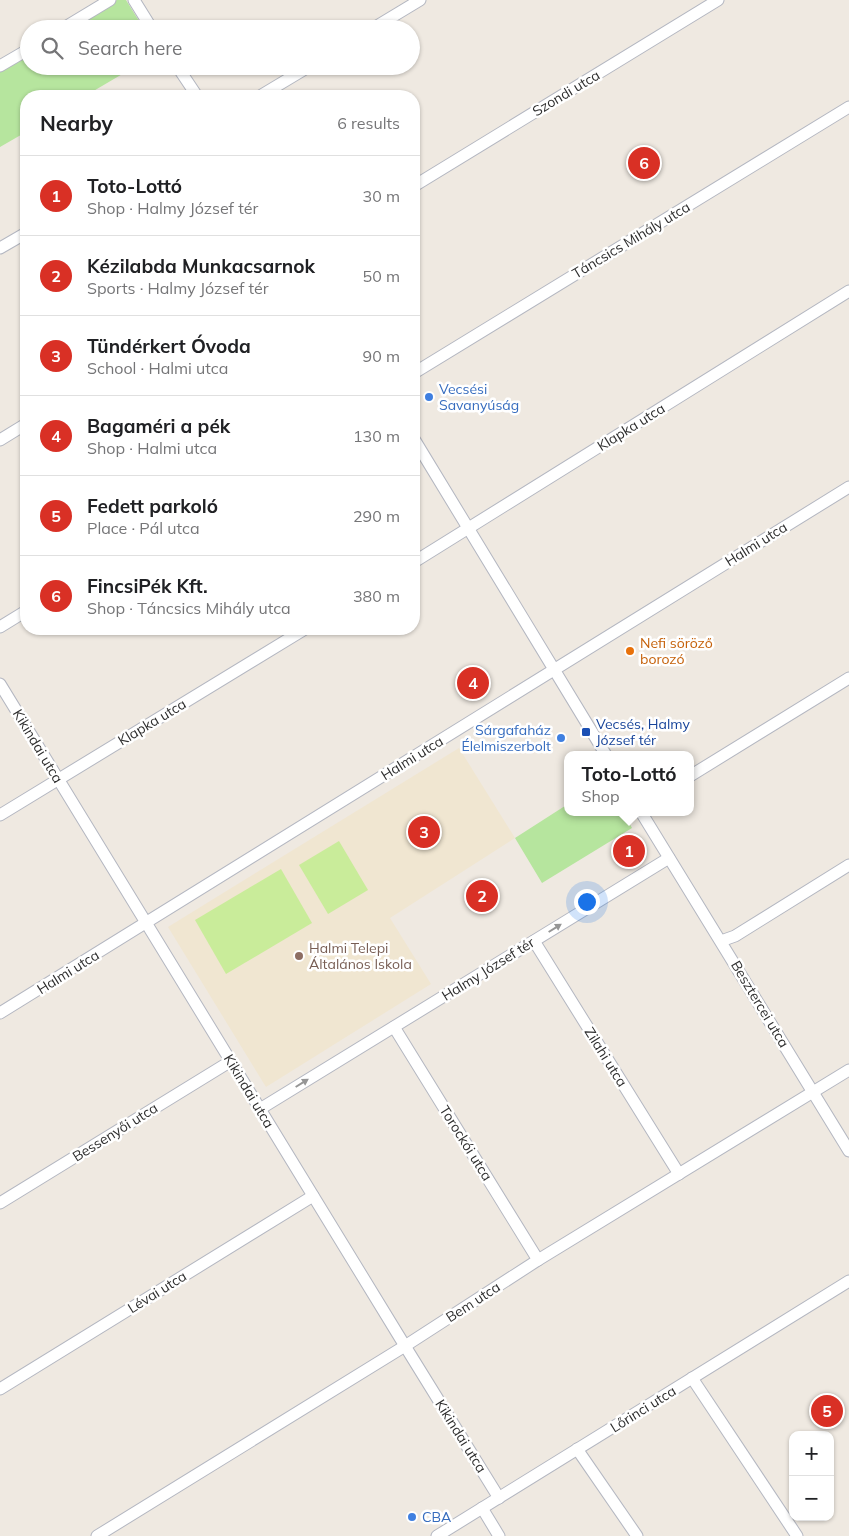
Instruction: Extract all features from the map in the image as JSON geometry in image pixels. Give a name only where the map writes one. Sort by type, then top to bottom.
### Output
[{"type":"street","points":[[77,20],[110,0]]},
{"type":"street","points":[[134,0],[146,20]]},
{"type":"street","points":[[387,20],[420,0]]},
{"type":"street","name":"Szondi utca","points":[[420,182],[718,0]]},
{"type":"street","points":[[0,66],[20,54]]},
{"type":"street","points":[[183,75],[192,90]]},
{"type":"street","points":[[270,90],[295,75]]},
{"type":"street","name":"Táncsics Mihály utca","points":[[420,369],[849,107]]},
{"type":"street","points":[[0,248],[20,236]]},
{"type":"street","name":"Klapka utca","points":[[420,558],[849,291]]},
{"type":"street","points":[[0,440],[20,428]]},
{"type":"street","points":[[420,450],[604,751]]},
{"type":"street","name":"Halmi utca","points":[[0,1013],[849,487]]},
{"type":"street","points":[[0,627],[20,615]]},
{"type":"street","name":"Klapka utca","points":[[0,815],[295,635]]},
{"type":"street","points":[[694,774],[849,678]]},
{"type":"street","name":"Kikindai utca","points":[[0,684],[500,1498]]},
{"type":"street","points":[[644,816],[670,858]]},
{"type":"street","name":"Halmy József tér","points":[[260,1109],[670,858]]},
{"type":"street","name":"Besztercei utca","points":[[670,858],[849,1151]]},
{"type":"street","points":[[721,942],[735,936],[849,865]]},
{"type":"street","name":"Zilahi utca","points":[[534,941],[679,1174]]},
{"type":"street","name":"Torockói utca","points":[[394,1026],[538,1260]]},
{"type":"street","name":"Bessenyői utca","points":[[0,1202],[231,1061]]},
{"type":"street","name":"Bem utca","points":[[98,1536],[405,1346],[538,1260],[849,1070]]},
{"type":"street","name":"Lévai utca","points":[[0,1389],[313,1196]]},
{"type":"street","name":"Lőrinci utca","points":[[437,1536],[849,1281]]},
{"type":"street","points":[[692,1378],[797,1536]]},
{"type":"street","points":[[577,1449],[637,1536]]},
{"type":"street","points":[[482,1508],[500,1536]]},
{"type":"shaded area","name":"Halmi Telepi Általános Iskola","points":[[459,748],[515,838],[390,918],[431,984],[266,1087],[168,927]]},
{"type":"green space","points":[[117,0],[126,0],[138,20],[85,20]]},
{"type":"green space","points":[[20,60],[20,75],[121,75],[95,90],[20,90],[20,135],[0,147],[0,72]]},
{"type":"green space","points":[[564,807],[564,816],[625,816],[632,828],[542,883],[515,838]]},
{"type":"green space","points":[[339,841],[368,890],[328,914],[299,865]]},
{"type":"green space","points":[[281,869],[312,923],[226,974],[195,920]]},
{"type":"place","name":"FincsiPék Kft.","points":[[644,163]]},
{"type":"place","name":"Vecsési Savanyúság","points":[[429,397]]},
{"type":"place","name":"Nefi söröző borozó","points":[[630,651]]},
{"type":"place","name":"Bagaméri a pék","points":[[473,683]]},
{"type":"place","name":"Vecsés, Halmy József tér","points":[[586,732]]},
{"type":"place","name":"Sárgafaház Élelmiszerbolt","points":[[561,738]]},
{"type":"place","name":"Tündérkert Óvoda","points":[[424,832]]},
{"type":"place","name":"Toto-Lottó","points":[[629,851]]},
{"type":"place","name":"Kézilabda Munkacsarnok","points":[[482,896]]},
{"type":"place","name":"Halmi Telepi Általános Iskola","points":[[299,956]]},
{"type":"place","name":"Fedett parkoló","points":[[827,1411]]},
{"type":"place","name":"CBA","points":[[412,1517]]}]
